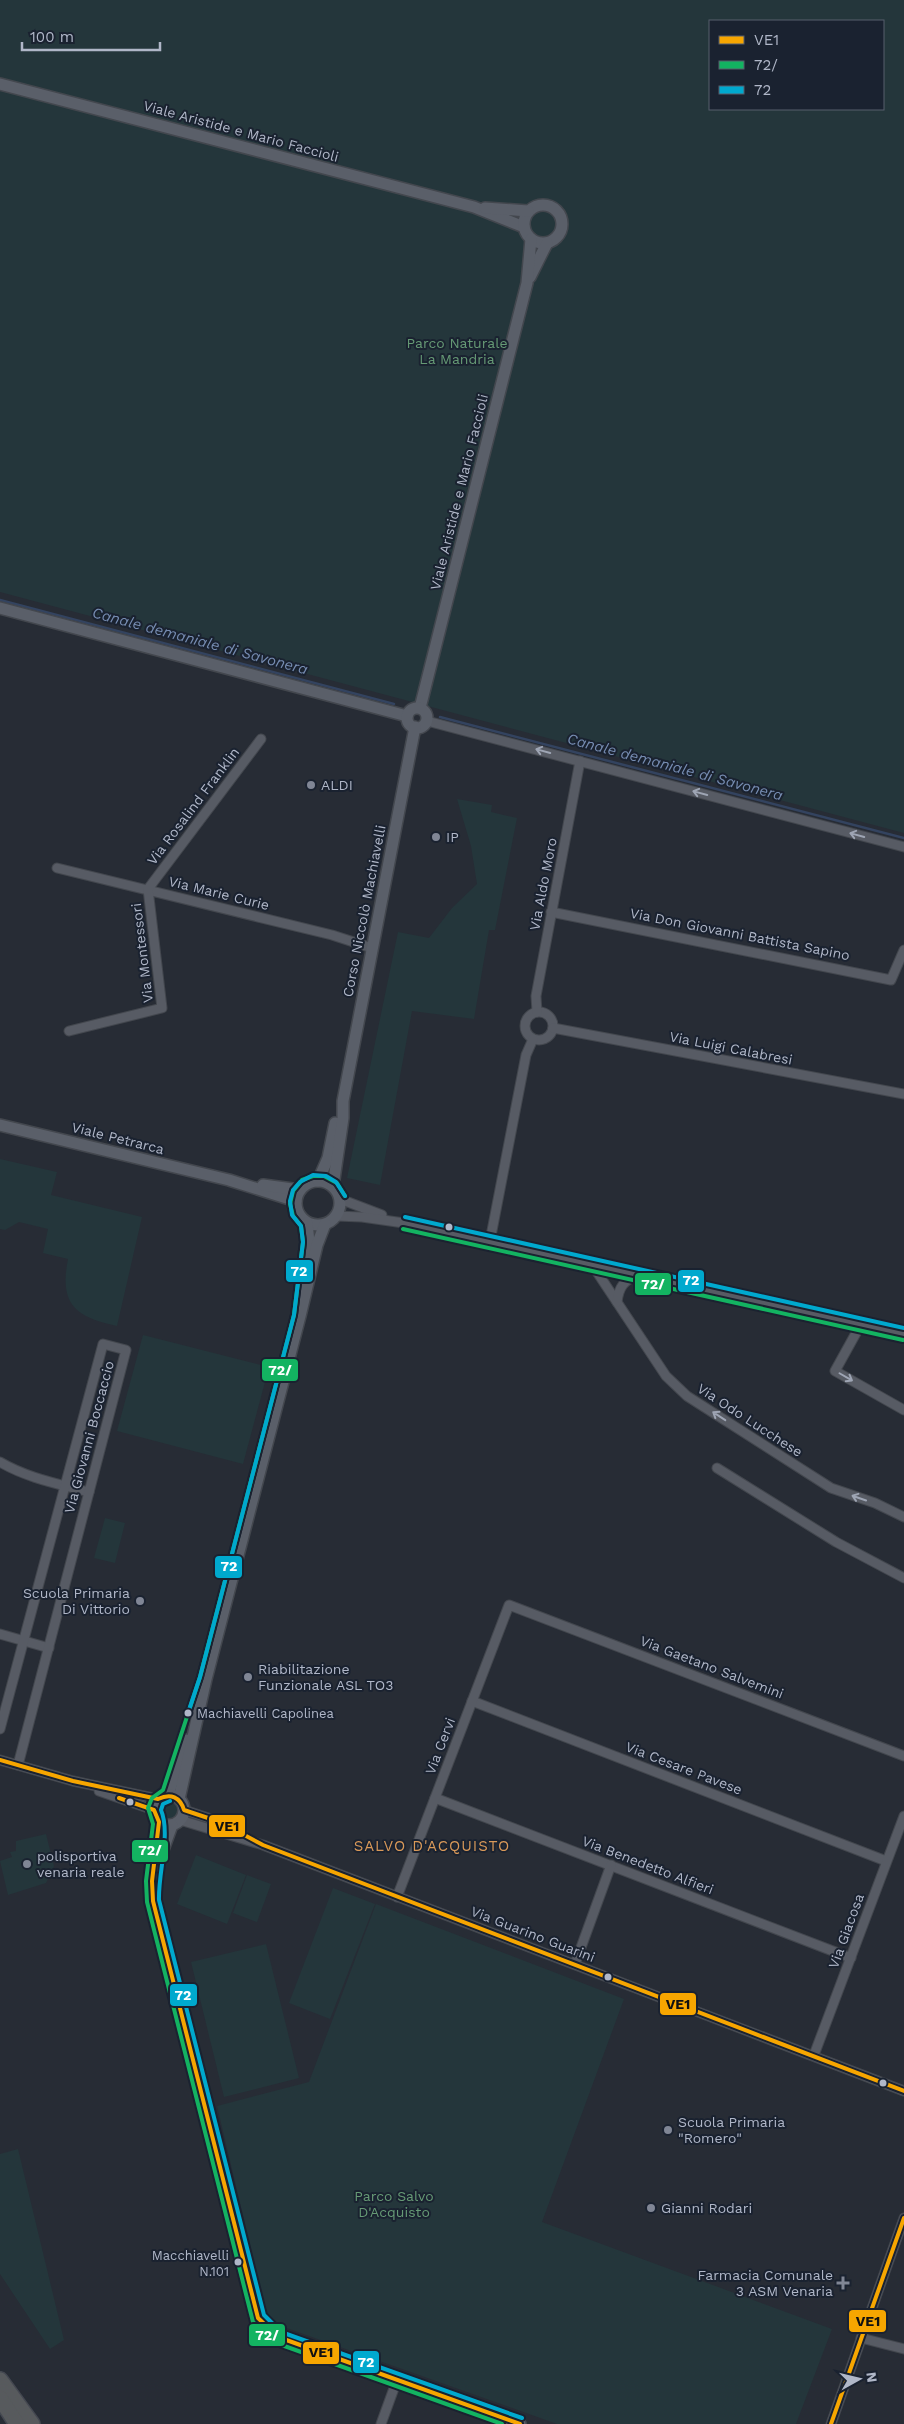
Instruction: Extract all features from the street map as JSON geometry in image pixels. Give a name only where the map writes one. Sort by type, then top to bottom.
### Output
[{"type":"highway","points":[[0,2380],[32,2424]]},
{"type":"highway","points":[[0,2398],[16,2424]]},
{"type":"street","name":"Viale Aristide e Mario Faccioli","points":[[0,84],[474,207],[524,227]]},
{"type":"street","points":[[540,205],[552,207],[561,217],[562,224],[558,236],[547,243],[536,242],[531,239],[524,227],[528,211],[540,205]]},
{"type":"street","name":"Viale Aristide e Mario Faccioli","points":[[474,207],[528,211]]},
{"type":"street","name":"Viale Aristide e Mario Faccioli","points":[[420,708],[528,283],[531,239]]},
{"type":"street","name":"Viale Aristide e Mario Faccioli","points":[[528,283],[547,243]]},
{"type":"street","points":[[0,608],[407,716]]},
{"type":"street","points":[[413,708],[420,708],[425,711],[426,720],[423,725],[415,728],[408,722],[407,716],[413,708]]},
{"type":"street","points":[[426,720],[904,847]]},
{"type":"street","name":"Corso Niccolò Machiavelli","points":[[318,1181],[328,1158],[336,1117],[343,1101],[415,728]]},
{"type":"street","name":"Via Rosalind Franklin","points":[[148,890],[261,739]]},
{"type":"street","name":"Via Aldo Moro","points":[[537,1012],[536,996],[580,761]]},
{"type":"street","name":"Via Marie Curie","points":[[57,868],[332,935],[372,948]]},
{"type":"street","name":"Via Montessori","points":[[69,1031],[162,1008],[148,890]]},
{"type":"street","name":"Via Don Giovanni Battista Sapino","points":[[551,912],[891,980],[904,950]]},
{"type":"street","points":[[537,1012],[549,1016],[554,1028],[546,1039],[533,1039],[527,1033],[525,1024],[529,1016],[537,1012]]},
{"type":"street","name":"Via Luigi Calabresi","points":[[554,1028],[904,1094]]},
{"type":"street","points":[[490,1241],[526,1055],[533,1039]]},
{"type":"street","name":"Corso Niccolò Machiavelli","points":[[333,1186],[344,1118],[343,1101]]},
{"type":"street","name":"Viale Petrarca","points":[[0,1125],[298,1195]]},
{"type":"street","points":[[300,1316],[309,1242],[307,1223],[298,1214],[298,1195],[309,1182],[318,1181],[333,1186],[340,1198],[340,1206],[336,1216],[324,1224],[307,1223]]},
{"type":"street","points":[[340,1198],[363,1209],[404,1223]]},
{"type":"street","points":[[336,1216],[362,1217],[404,1223],[592,1263],[904,1334]]},
{"type":"street","points":[[154,1871],[174,1808],[317,1245],[324,1224]]},
{"type":"street","name":"Via Odo Lucchese","points":[[592,1263],[666,1376],[687,1396],[831,1488],[875,1503],[904,1517]]},
{"type":"street","points":[[617,1302],[618,1290],[624,1281],[638,1274]]},
{"type":"street","points":[[861,1324],[835,1371],[904,1410]]},
{"type":"street","name":"Via Giovanni Boccaccio","points":[[0,1729],[103,1344],[120,1348],[126,1350],[18,1765]]},
{"type":"street","points":[[0,1462],[14,1470],[89,1492]]},
{"type":"street","points":[[717,1468],[836,1542],[904,1578]]},
{"type":"street","name":"Via Cervi","points":[[397,1897],[509,1605]]},
{"type":"street","name":"Via Gaetano Salvemini","points":[[509,1605],[904,1756]]},
{"type":"street","points":[[0,1634],[49,1648]]},
{"type":"street","name":"Via Cesare Pavese","points":[[472,1701],[886,1861]]},
{"type":"street","points":[[0,1760],[73,1781],[154,1810],[174,1808]]},
{"type":"street","name":"Via Guarino Guarini","points":[[73,1781],[174,1808],[397,1897],[904,2091]]},
{"type":"street","name":"Via Benedetto Alfieri","points":[[435,1798],[851,1958]]},
{"type":"street","points":[[160,1822],[174,1808]]},
{"type":"street","points":[[154,1810],[160,1822],[154,1871],[153,1901],[258,2318],[278,2337],[520,2424]]},
{"type":"street","name":"Via Giacosa","points":[[814,2055],[904,1816]]},
{"type":"street","points":[[574,1964],[611,1865]]},
{"type":"street","points":[[831,2424],[904,2218]]},
{"type":"street","points":[[862,2338],[904,2349]]},
{"type":"street","points":[[380,2424],[397,2380]]},
{"type":"green space","name":"Parco Naturale La Mandria","points":[[0,0],[904,0],[904,833],[0,592]]},
{"type":"green space","points":[[457,799],[492,805],[491,812],[517,818],[495,930],[489,930],[474,1019],[412,1011],[380,1185],[347,1178],[398,932],[429,938],[452,908],[477,884],[471,846]]},
{"type":"green space","points":[[0,1159],[57,1172],[51,1195],[142,1217],[117,1326],[90,1318],[73,1306],[68,1298],[66,1287],[68,1259],[43,1253],[48,1229],[19,1222],[5,1230],[0,1229]]},
{"type":"green space","points":[[143,1335],[269,1367],[243,1464],[117,1431]]},
{"type":"green space","points":[[105,1518],[125,1523],[115,1563],[94,1558]]},
{"type":"green space","points":[[169,1800],[176,1803],[179,1810],[176,1817],[169,1820],[162,1817],[159,1810],[162,1803]]},
{"type":"green space","name":"polisportiva venaria reale","points":[[46,1834],[54,1866],[46,1883],[8,1895],[0,1861],[12,1857],[10,1852],[16,1851],[16,1841]]},
{"type":"green space","points":[[196,1855],[246,1875],[227,1924],[177,1904]]},
{"type":"green space","points":[[247,1875],[271,1884],[257,1922],[233,1913]]},
{"type":"green space","points":[[333,1888],[375,1904],[330,2019],[289,2003]]},
{"type":"green space","name":"Parco Salvo D'Acquisto","points":[[376,1904],[624,1999],[542,2222],[832,2329],[796,2424],[557,2424],[281,2326],[269,2317],[265,2308],[217,2106],[309,2082]]},
{"type":"green space","points":[[266,1944],[299,2078],[224,2097],[191,1962]]},
{"type":"green space","points":[[18,2149],[64,2340],[50,2349],[0,2274],[0,2154]]},
{"type":"waterway","name":"Canale demaniale di Savonera","points":[[0,600],[394,704]]},
{"type":"waterway","name":"Canale demaniale di Savonera","points":[[440,717],[904,838]]},
{"type":"transit line","name":"72","points":[[188,1713],[200,1677],[294,1315],[303,1242],[301,1226],[292,1215],[290,1201],[293,1190],[300,1182],[313,1175],[326,1176],[336,1182],[345,1196]]},
{"type":"transit line","name":"72/","points":[[345,1196],[337,1183],[324,1176],[313,1176],[302,1180],[293,1191],[290,1204],[293,1216],[301,1226],[303,1242],[294,1315],[200,1677],[163,1790],[152,1798],[148,1808],[153,1824],[146,1881],[147,1902],[253,2322],[276,2343],[502,2424]]},
{"type":"transit line","name":"72","points":[[405,1217],[904,1328]]},
{"type":"transit line","name":"72/","points":[[403,1229],[903,1340]]},
{"type":"transit line","name":"VE1","points":[[0,1760],[73,1781],[158,1799],[167,1796],[174,1797],[180,1802],[184,1810],[220,1822],[263,1845],[904,2091]]},
{"type":"transit line","name":"VE1","points":[[119,1798],[154,1810],[159,1822],[152,1881],[153,1901],[258,2318],[278,2337],[520,2424]]},
{"type":"transit line","name":"72","points":[[170,1801],[163,1804],[161,1810],[165,1830],[159,1900],[264,2315],[281,2332],[522,2418]]},
{"type":"transit line","name":"VE1","points":[[831,2424],[904,2218]]},
{"type":"place","name":"ALDI","points":[[311,785]]},
{"type":"place","name":"IP","points":[[436,837]]},
{"type":"place","name":"Scuola Primaria Di Vittorio","points":[[140,1601]]},
{"type":"place","name":"Riabilitazione Funzionale ASL TO3","points":[[248,1677]]},
{"type":"place","name":"Machiavelli Capolinea","points":[[188,1713]]},
{"type":"place","name":"polisportiva venaria reale","points":[[27,1864]]},
{"type":"place","name":"Scuola Primaria \"Romero\"","points":[[668,2130]]},
{"type":"place","name":"Gianni Rodari","points":[[651,2208]]},
{"type":"place","name":"Macchiavelli N.101","points":[[238,2262]]},
{"type":"place","name":"Farmacia Comunale 3 ASM Venaria","points":[[843,2283]]},
{"type":"district","name":"SALVO D'ACQUISTO","points":[[432,1846]]}]
